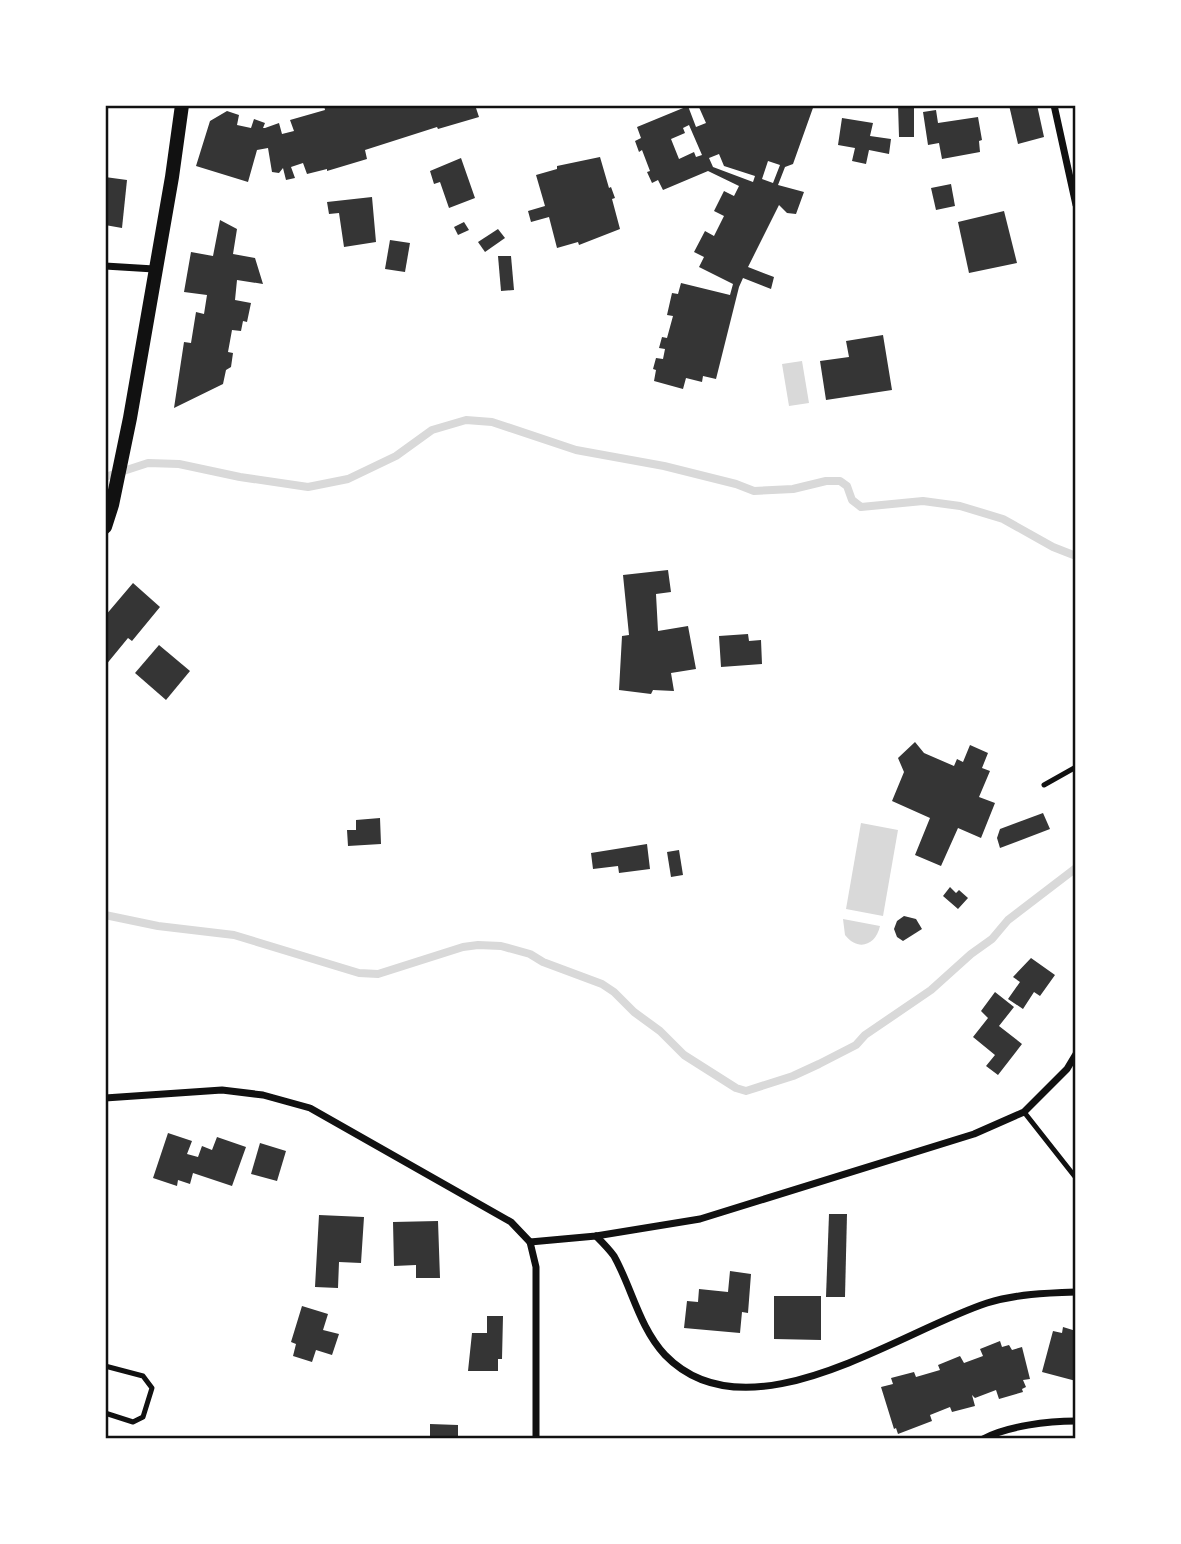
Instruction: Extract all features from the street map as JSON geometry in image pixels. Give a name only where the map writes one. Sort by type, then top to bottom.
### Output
[{"type":"main road","points":[[105,527],[130,418],[182,105]]},
{"type":"street","points":[[1054,105],[1076,205]]},
{"type":"street","points":[[105,266],[154,269]]},
{"type":"street","points":[[530,1242],[596,1236],[700,1219],[756,1204],[974,1134],[1024,1112],[1067,1069],[1076,1054]]},
{"type":"street","points":[[105,1098],[222,1090],[263,1095],[310,1108],[511,1222],[530,1242],[536,1267],[536,1439]]},
{"type":"street","points":[[596,1236],[613,1255],[647,1329],[665,1355],[697,1376],[733,1389],[772,1386],[808,1379],[987,1303],[1032,1293],[1076,1292]]},
{"type":"street","points":[[983,1439],[995,1432],[1047,1421],[1076,1421]]},
{"type":"lane","points":[[1044,785],[1076,767]]},
{"type":"lane","points":[[1024,1112],[1076,1178]]},
{"type":"lane","points":[[105,1366],[143,1376],[152,1388],[143,1417],[133,1422],[105,1413]]},
{"type":"shaded area","points":[[802,361],[809,403],[789,406],[782,364]]},
{"type":"shaded area","points":[[861,823],[898,830],[883,916],[846,909]]},
{"type":"shaded area","points":[[843,919],[880,926],[878,933],[871,942],[861,945],[855,943],[845,935]]},
{"type":"building","points":[[324,105],[475,105],[479,117],[365,150],[367,159],[327,171],[307,174],[303,163],[291,167],[295,178],[286,180],[283,168],[279,173],[272,172],[268,148],[257,150],[248,182],[196,166],[210,121],[227,111],[239,115],[237,125],[251,128],[254,119],[265,123],[263,128],[279,123],[282,134],[294,131],[290,120],[325,110]]},
{"type":"building","points":[[698,105],[814,105],[793,164],[785,167],[778,185],[804,192],[796,214],[787,213],[779,205],[748,267],[774,277],[771,289],[743,278],[716,379],[703,376],[702,382],[686,378],[683,389],[654,381],[656,358],[663,359],[665,349],[659,348],[662,337],[667,338],[673,316],[667,315],[672,293],[678,294],[681,283],[730,295],[733,284],[699,267],[704,257],[694,252],[705,231],[714,236],[724,216],[714,211],[724,191],[734,196],[739,186],[708,171],[663,190],[658,180],[652,183],[642,150],[639,152],[635,141],[641,138],[637,127],[688,106],[696,127],[706,123]],"holes":[[[689,125],[702,155],[696,157],[694,152],[679,159],[671,139],[685,133],[683,128]],[[719,154],[724,166],[755,176],[753,182],[713,167],[709,158]],[[768,161],[780,165],[773,183],[762,179]]]},
{"type":"building","points":[[898,105],[914,105],[914,137],[899,137]]},
{"type":"building","points":[[1009,105],[1037,105],[1044,137],[1018,144]]},
{"type":"building","points":[[936,110],[938,123],[978,117],[982,140],[979,141],[980,152],[942,159],[939,143],[928,145],[923,112]]},
{"type":"building","points":[[842,118],[873,123],[870,136],[891,139],[889,154],[869,150],[866,164],[852,161],[855,148],[838,145]]},
{"type":"building","points":[[600,157],[609,188],[611,187],[615,198],[612,199],[620,229],[579,245],[578,242],[557,248],[549,217],[531,222],[528,211],[545,206],[536,175],[557,169],[557,166]]},
{"type":"building","points":[[461,158],[475,198],[449,208],[440,182],[434,184],[430,171]]},
{"type":"building","points":[[105,177],[127,180],[122,228],[105,225]]},
{"type":"building","points":[[951,184],[955,206],[936,210],[931,188]]},
{"type":"building","points":[[372,197],[376,242],[344,247],[339,213],[329,214],[327,202]]},
{"type":"building","points":[[1004,211],[1017,263],[969,273],[958,222]]},
{"type":"building","points":[[220,220],[237,229],[233,254],[255,258],[263,284],[237,280],[235,300],[251,303],[247,322],[243,321],[241,331],[232,330],[228,352],[233,353],[231,367],[226,370],[223,384],[174,408],[184,342],[191,343],[196,312],[204,314],[207,295],[184,292],[191,252],[213,256]]},
{"type":"building","points":[[464,222],[469,230],[458,235],[454,227]]},
{"type":"building","points":[[498,229],[505,238],[485,252],[478,242]]},
{"type":"building","points":[[390,240],[410,243],[405,272],[385,269]]},
{"type":"building","points":[[498,256],[511,256],[514,290],[501,291]]},
{"type":"building","points":[[883,335],[892,390],[826,400],[820,361],[849,357],[846,341]]},
{"type":"building","points":[[668,570],[671,592],[656,594],[658,631],[688,626],[696,669],[671,673],[674,691],[653,690],[651,694],[619,690],[622,636],[629,635],[623,575]]},
{"type":"building","points":[[133,583],[160,607],[132,641],[128,638],[105,666],[105,616]]},
{"type":"building","points":[[748,634],[749,641],[761,640],[762,664],[721,667],[719,636]]},
{"type":"building","points":[[159,645],[190,671],[166,700],[135,673]]},
{"type":"building","points":[[915,742],[924,753],[954,766],[957,759],[963,762],[970,745],[988,753],[982,768],[990,771],[979,797],[995,803],[981,838],[958,828],[941,866],[915,855],[930,818],[892,801],[904,772],[898,758]]},
{"type":"building","points":[[1043,813],[1050,829],[1000,848],[997,838],[1000,829]]},
{"type":"building","points":[[380,818],[381,844],[348,846],[347,830],[356,830],[356,820]]},
{"type":"building","points":[[647,844],[650,869],[619,873],[618,866],[593,869],[591,853]]},
{"type":"building","points":[[679,850],[683,875],[671,877],[667,852]]},
{"type":"building","points":[[950,887],[956,893],[959,890],[968,898],[958,909],[943,896]]},
{"type":"building","points":[[904,916],[916,919],[922,929],[903,941],[897,937],[894,929],[897,921]]},
{"type":"building","points":[[1031,958],[1055,975],[1040,996],[1034,992],[1023,1009],[1008,999],[1020,982],[1013,977]]},
{"type":"building","points":[[995,992],[1014,1007],[999,1026],[1022,1044],[998,1075],[986,1066],[995,1055],[973,1037],[988,1018],[981,1011]]},
{"type":"building","points":[[168,1133],[192,1141],[187,1154],[198,1157],[202,1146],[212,1150],[217,1137],[246,1147],[232,1186],[193,1173],[190,1184],[178,1180],[177,1186],[153,1178]]},
{"type":"building","points":[[260,1143],[286,1151],[277,1181],[251,1174]]},
{"type":"building","points":[[829,1214],[847,1214],[845,1297],[826,1297]]},
{"type":"building","points":[[319,1215],[364,1217],[361,1263],[339,1262],[338,1288],[315,1287]]},
{"type":"building","points":[[438,1221],[440,1278],[416,1278],[416,1265],[394,1266],[393,1222]]},
{"type":"building","points":[[730,1271],[751,1274],[748,1313],[742,1312],[740,1333],[684,1328],[687,1301],[698,1302],[699,1289],[728,1292]]},
{"type":"building","points":[[774,1296],[821,1296],[821,1340],[774,1339]]},
{"type":"building","points":[[302,1306],[328,1314],[323,1330],[339,1334],[332,1355],[316,1350],[312,1362],[293,1356],[296,1344],[291,1342]]},
{"type":"building","points":[[487,1316],[503,1316],[502,1359],[498,1359],[498,1371],[468,1371],[472,1333],[487,1333]]},
{"type":"building","points":[[1063,1327],[1076,1331],[1076,1381],[1042,1372],[1053,1331],[1062,1333]]},
{"type":"building","points":[[1000,1341],[1002,1347],[1009,1345],[1012,1350],[1022,1347],[1030,1379],[1023,1380],[1026,1387],[1022,1389],[1023,1392],[999,1399],[996,1390],[975,1398],[972,1395],[975,1406],[952,1412],[950,1407],[930,1415],[932,1421],[898,1434],[881,1387],[893,1384],[891,1378],[914,1372],[916,1377],[940,1370],[938,1365],[960,1356],[964,1363],[983,1356],[980,1349]]},
{"type":"building","points":[[430,1424],[458,1425],[458,1439],[430,1439]]},
{"type":"waterway","points":[[105,477],[148,463],[179,464],[308,487],[348,479],[396,456],[432,430],[466,420],[492,422],[576,450],[664,466],[754,491],[793,489],[826,481],[840,481],[847,486],[852,500],[861,507],[923,501],[960,506],[1003,519],[1053,547],[1076,556]]},
{"type":"waterway","points":[[105,915],[158,926],[234,935],[359,973],[378,974],[463,947],[501,946],[530,954],[543,962],[602,984],[660,1031],[684,1055],[736,1088],[746,1091],[793,1076],[856,1045],[865,1035],[931,990],[992,939],[1008,920],[1076,868]]}]
